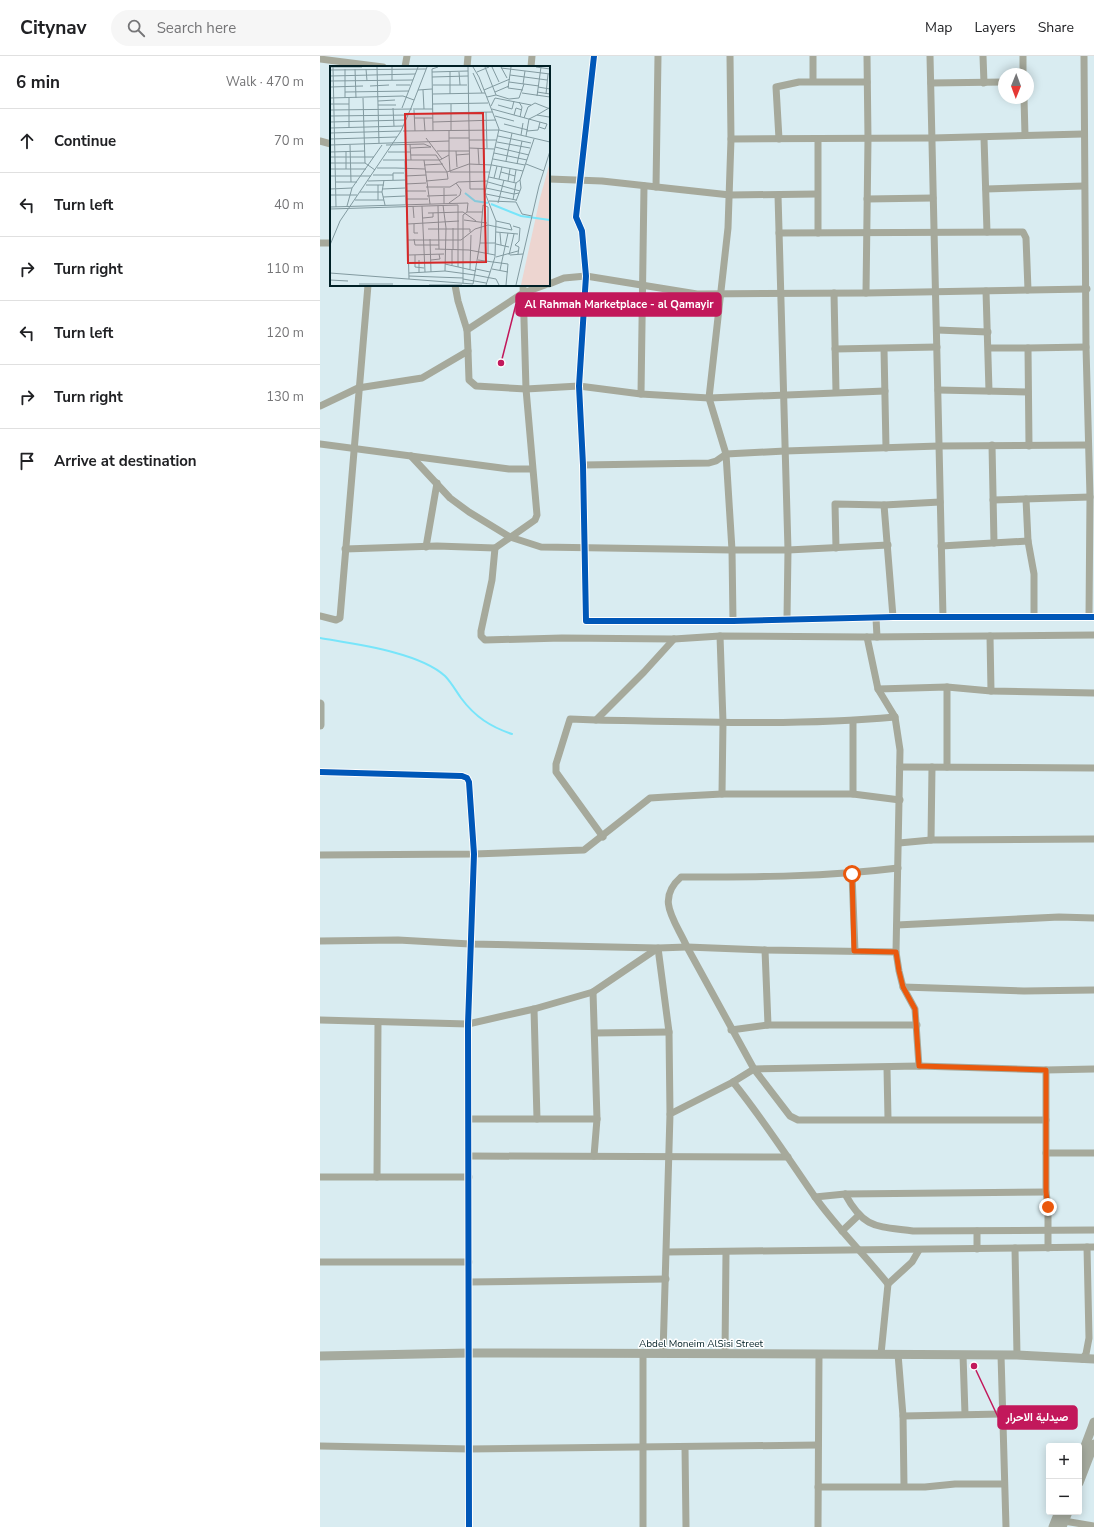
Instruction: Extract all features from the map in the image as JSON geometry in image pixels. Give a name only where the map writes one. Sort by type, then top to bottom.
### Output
[{"type":"street","points":[[405,66],[407,56]]},
{"type":"street","points":[[467,66],[468,56]]},
{"type":"street","points":[[531,66],[532,56]]},
{"type":"street","points":[[594,56],[576,217],[582,231],[586,276],[579,386],[583,465],[586,621],[733,621],[788,618],[876,618],[893,616],[1092,617],[1086,347],[1087,289],[1083,134],[1084,56]]},
{"type":"street","points":[[656,187],[658,56]]},
{"type":"street","points":[[730,56],[730,195],[721,294],[709,398],[726,454],[732,550],[733,621]]},
{"type":"street","points":[[813,56],[813,81]]},
{"type":"street","points":[[866,56],[868,139],[866,293]]},
{"type":"street","points":[[930,56],[943,617]]},
{"type":"street","points":[[983,56],[984,83]]},
{"type":"street","points":[[1023,56],[1023,68]]},
{"type":"street","points":[[320,59],[375,66]]},
{"type":"street","points":[[779,139],[776,87],[799,82],[813,81],[867,82]]},
{"type":"street","points":[[931,83],[998,82]]},
{"type":"street","points":[[1024,104],[1025,135]]},
{"type":"street","points":[[731,140],[984,138],[1025,135],[1083,134]]},
{"type":"street","points":[[984,138],[987,232]]},
{"type":"street","points":[[818,140],[818,233]]},
{"type":"street","points":[[320,141],[330,144]]},
{"type":"street","points":[[550,179],[656,187],[730,195],[817,194]]},
{"type":"street","points":[[641,394],[644,186]]},
{"type":"street","points":[[986,189],[1084,186]]},
{"type":"street","points":[[778,195],[788,550],[788,618]]},
{"type":"street","points":[[867,199],[933,198]]},
{"type":"street","points":[[779,233],[1023,232],[1026,235],[1028,290]]},
{"type":"street","points":[[550,284],[564,278],[586,276],[675,291],[721,294],[1087,289]]},
{"type":"street","points":[[320,616],[336,620],[340,618],[358,388],[368,286]]},
{"type":"street","points":[[455,286],[467,330],[469,380],[476,386],[526,389],[579,386],[641,394],[709,398],[885,391]]},
{"type":"street","points":[[345,549],[426,547],[495,548],[537,518],[526,389],[523,286]]},
{"type":"street","points":[[467,330],[523,293],[542,286]]},
{"type":"street","points":[[986,291],[989,348],[989,391]]},
{"type":"street","points":[[834,293],[836,392]]},
{"type":"street","points":[[936,330],[988,332]]},
{"type":"street","points":[[835,350],[937,347]]},
{"type":"street","points":[[989,348],[1086,347]]},
{"type":"street","points":[[1028,348],[1029,446]]},
{"type":"street","points":[[884,349],[886,448]]},
{"type":"street","points":[[320,406],[358,388],[422,378],[468,351]]},
{"type":"street","points":[[938,390],[1028,392]]},
{"type":"street","points":[[320,444],[509,469],[532,469]]},
{"type":"street","points":[[992,445],[994,543]]},
{"type":"street","points":[[583,465],[709,463],[716,461],[726,454],[939,446],[1088,445]]},
{"type":"street","points":[[411,456],[450,498],[469,512],[510,537],[541,547],[584,549],[788,550],[888,545]]},
{"type":"street","points":[[426,547],[437,483]]},
{"type":"street","points":[[993,500],[1090,497]]},
{"type":"street","points":[[1026,499],[1028,541],[1034,574],[1034,617]]},
{"type":"street","points":[[836,548],[835,504],[884,505],[940,502]]},
{"type":"street","points":[[884,505],[893,616]]},
{"type":"street","points":[[941,546],[1028,541]]},
{"type":"street","points":[[495,548],[492,580],[480,631],[481,636],[485,640],[674,638],[720,636],[877,637],[1094,635]]},
{"type":"street","points":[[876,618],[877,637]]},
{"type":"street","points":[[720,636],[723,722],[722,794]]},
{"type":"street","points":[[990,636],[990,691]]},
{"type":"street","points":[[867,637],[878,689],[895,717],[900,750],[896,952],[903,987],[915,1009],[919,1066]]},
{"type":"street","points":[[596,720],[644,672],[674,638]]},
{"type":"street","points":[[947,687],[947,767]]},
{"type":"street","points":[[878,689],[947,687],[990,691],[1094,693]]},
{"type":"street","points":[[320,704],[320,725]]},
{"type":"street","points":[[603,837],[556,772],[555,768],[570,719],[723,722],[853,721],[895,717]]},
{"type":"street","points":[[853,721],[853,794]]},
{"type":"street","points":[[900,767],[1094,768]]},
{"type":"street","points":[[931,840],[932,767]]},
{"type":"street","points":[[320,772],[439,775],[467,778],[469,782],[474,854],[468,1024],[469,1527]]},
{"type":"street","points":[[320,855],[474,854],[584,850],[603,837],[650,798],[722,794],[853,794],[900,800]]},
{"type":"street","points":[[899,843],[931,840],[1094,839]]},
{"type":"street","points":[[898,868],[852,874],[682,877],[672,885],[667,895],[668,906],[686,947],[731,1030],[754,1069],[790,1116],[798,1120],[1046,1120]]},
{"type":"street","points":[[852,874],[854,951]]},
{"type":"street","points":[[897,926],[1059,917],[1094,918]]},
{"type":"street","points":[[320,941],[398,940],[470,944],[896,952]]},
{"type":"street","points":[[320,1020],[468,1024],[534,1009],[593,992],[658,948]]},
{"type":"street","points":[[658,948],[669,1032],[670,1114],[668,1138],[670,1157],[663,1354]]},
{"type":"street","points":[[765,950],[768,1025]]},
{"type":"street","points":[[903,987],[1024,992],[1094,990]]},
{"type":"street","points":[[593,992],[597,1119],[594,1156]]},
{"type":"street","points":[[534,1009],[537,1119]]},
{"type":"street","points":[[377,1177],[378,1022]]},
{"type":"street","points":[[731,1030],[768,1025],[917,1025]]},
{"type":"street","points":[[595,1033],[669,1032]]},
{"type":"street","points":[[670,1114],[733,1082],[754,1069],[887,1068],[919,1066],[1046,1070],[1094,1069]]},
{"type":"street","points":[[887,1068],[888,1119]]},
{"type":"street","points":[[1046,1070],[1046,1192],[1048,1207],[1048,1248]]},
{"type":"street","points":[[733,1082],[758,1113],[815,1197],[888,1284]]},
{"type":"street","points":[[468,1118],[597,1119]]},
{"type":"street","points":[[1046,1153],[1094,1153]]},
{"type":"street","points":[[469,1156],[788,1157]]},
{"type":"street","points":[[320,1177],[469,1177]]},
{"type":"street","points":[[815,1197],[845,1194],[1046,1192]]},
{"type":"street","points":[[845,1194],[854,1211],[874,1225],[883,1227],[913,1231],[1094,1230]]},
{"type":"street","points":[[842,1231],[859,1215]]},
{"type":"street","points":[[976,1231],[977,1249]]},
{"type":"street","points":[[666,1252],[1091,1247],[1091,1285],[1088,1338],[1086,1354],[1082,1359],[1094,1364]]},
{"type":"street","points":[[1016,1248],[1017,1355]]},
{"type":"street","points":[[881,1354],[888,1284],[912,1262],[919,1250]]},
{"type":"street","points":[[725,1354],[726,1252]]},
{"type":"street","points":[[320,1262],[469,1262]]},
{"type":"street","points":[[469,1282],[666,1279]]},
{"type":"street","name":"Abdel Moneim AlSisi Street","points":[[320,1356],[469,1353],[898,1354],[1017,1355],[1094,1359]]},
{"type":"street","points":[[643,1354],[643,1527]]},
{"type":"street","points":[[818,1527],[819,1354]]},
{"type":"street","points":[[898,1354],[903,1416],[904,1486]]},
{"type":"street","points":[[963,1355],[965,1414]]},
{"type":"street","points":[[1001,1355],[1006,1527]]},
{"type":"street","points":[[903,1416],[1002,1414]]},
{"type":"street","points":[[1086,1464],[1094,1422]]},
{"type":"street","points":[[1080,1479],[1094,1444]]},
{"type":"street","points":[[320,1446],[469,1449],[818,1445]]},
{"type":"street","points":[[685,1447],[686,1527]]},
{"type":"street","points":[[818,1487],[1004,1484]]},
{"type":"street","points":[[1053,1527],[1058,1515]]},
{"type":"street","points":[[1065,1520],[1083,1525],[1094,1526]]},
{"type":"waterway","points":[[320,638],[386,650],[403,655],[434,668],[447,678],[472,711],[490,725],[512,734]]},
{"type":"cycle path","points":[[594,56],[576,217],[582,231],[586,276],[579,386],[583,465],[586,621],[733,621],[893,617],[1094,617]]},
{"type":"cycle path","points":[[320,772],[462,776],[467,778],[469,782],[474,854],[468,1024],[469,1527]]},
{"type":"place","name":"Al Rahmah Marketplace - al Qamayir","points":[[501,363]]},
{"type":"place","name":"صيدلية الاحرار","points":[[974,1366]]},
{"type":"route","points":[[852,874],[854,951],[896,952],[903,987],[915,1009],[919,1066],[1046,1070],[1046,1192],[1048,1207]]}]
